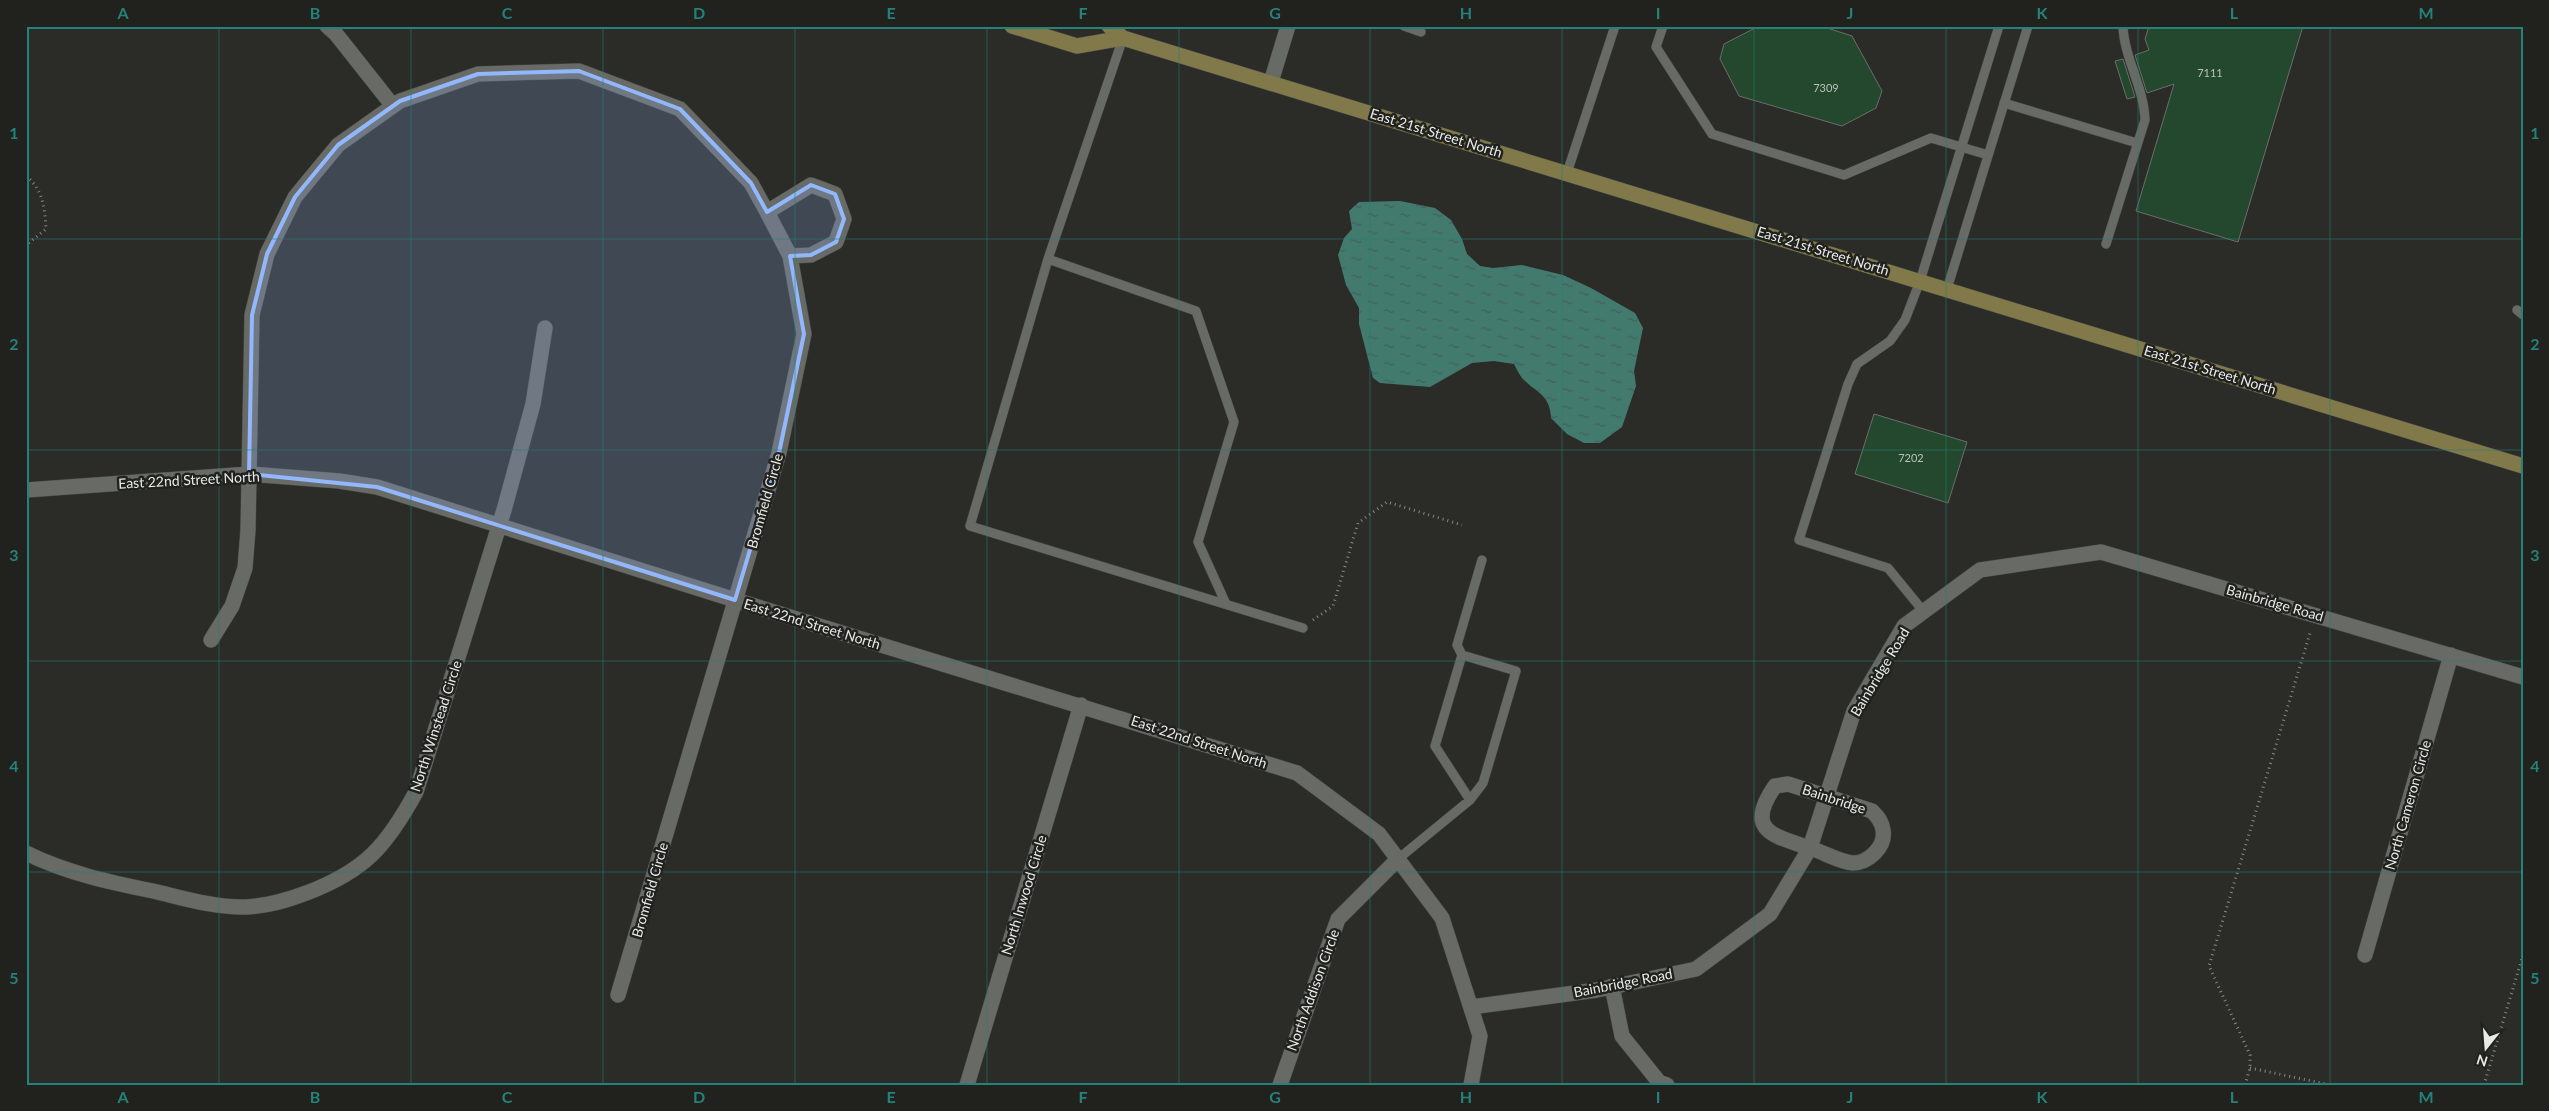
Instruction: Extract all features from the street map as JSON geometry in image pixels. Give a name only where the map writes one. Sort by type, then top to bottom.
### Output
[{"type":"main road","name":"East 21st Street North","points":[[1012,26],[1076,46],[1123,38]]},
{"type":"main road","name":"East 21st Street North","points":[[1109,26],[1123,38],[2523,466]]},
{"type":"street","points":[[327,26],[336,34],[393,106]]},
{"type":"street","points":[[1271,82],[1288,26]]},
{"type":"street","name":"Bromfield Circle","points":[[211,640],[232,606],[245,568],[252,315],[267,254],[295,197],[338,145],[400,101],[478,74],[579,71],[680,109],[751,182],[790,256],[804,334],[779,453],[618,995]]},
{"type":"street","points":[[767,212],[811,185],[835,194],[844,219],[836,242],[811,255],[790,256]]},
{"type":"street","name":"North Winstead Circle","points":[[26,853],[59,868],[119,884],[212,904],[245,907],[282,903],[353,872],[380,847],[400,822],[416,792],[499,524],[533,404],[545,328]]},
{"type":"street","name":"East 22nd Street North","points":[[26,490],[249,474],[377,486],[735,600],[1298,773],[1379,834],[1442,918],[1480,1036],[1471,1085]]},
{"type":"street","name":"Bainbridge Road","points":[[1471,1007],[1612,986],[1696,969],[1770,914],[1810,848],[1854,711],[1904,626],[1980,570],[2101,552],[2316,614],[2523,677]]},
{"type":"street","name":"North Cameron Circle","points":[[2365,955],[2451,655]]},
{"type":"street","name":"North Inwood Circle","points":[[967,1085],[1081,705]]},
{"type":"street","name":"Bainbridge","points":[[1788,784],[1872,811],[1880,820],[1884,832],[1879,848],[1869,859],[1852,863],[1810,848],[1777,838],[1765,830],[1761,817],[1766,800],[1775,786],[1788,784]]},
{"type":"street","name":"North Addison Circle","points":[[1280,1085],[1338,919],[1398,859]]},
{"type":"street","points":[[1612,986],[1622,1036],[1660,1082],[1667,1085]]},
{"type":"lane","points":[[1404,26],[1422,32]]},
{"type":"lane","points":[[1567,173],[1615,26]]},
{"type":"lane","points":[[1662,26],[1656,47],[1712,134],[1844,176],[1931,138],[1988,155]]},
{"type":"lane","points":[[1924,612],[1888,568],[1799,540],[1848,384],[1857,364],[1890,341],[1905,320],[1920,281],[1998,26]]},
{"type":"lane","points":[[1947,289],[2028,26]]},
{"type":"lane","points":[[2106,244],[2144,120],[2144,103],[2127,49],[2123,26]]},
{"type":"lane","points":[[1123,38],[1048,259],[970,526],[1303,628]]},
{"type":"lane","points":[[2004,103],[2137,143]]},
{"type":"lane","points":[[1048,259],[1196,311],[1234,422],[1198,542],[1226,604]]},
{"type":"lane","points":[[1470,800],[1435,746],[1462,656],[1457,645],[1482,560]]},
{"type":"lane","points":[[1398,859],[1470,800],[1483,783],[1516,671],[1462,656]]},
{"type":"path","points":[[26,176],[36,184],[45,208],[46,229],[26,245]]},
{"type":"path","points":[[1303,628],[1333,606],[1358,524],[1387,502],[1462,525]]},
{"type":"path","points":[[2245,1085],[2250,1068],[2250,1055],[2209,966],[2316,614]]},
{"type":"path","points":[[2484,1085],[2523,955]]},
{"type":"path","points":[[2250,1068],[2332,1085]]},
{"type":"highlighted area","points":[[579,71],[680,109],[751,183],[767,212],[811,185],[835,194],[844,219],[836,242],[811,255],[790,256],[804,334],[779,453],[735,600],[377,487],[249,474],[252,315],[267,254],[295,197],[338,145],[400,101],[478,74]]},
{"type":"water","points":[[1400,201],[1435,208],[1451,220],[1462,239],[1467,254],[1480,266],[1493,268],[1522,265],[1563,275],[1591,288],[1635,313],[1643,328],[1634,371],[1636,386],[1622,427],[1600,443],[1584,443],[1567,434],[1551,418],[1545,399],[1522,378],[1514,364],[1494,361],[1472,363],[1430,387],[1380,383],[1373,378],[1359,324],[1359,308],[1346,285],[1338,255],[1344,238],[1352,229],[1349,211],[1359,202]]},
{"type":"building","points":[[1759,26],[1821,26],[1852,36],[1882,91],[1876,108],[1842,126],[1739,96],[1720,59],[1724,44]]},
{"type":"building","points":[[2149,26],[2303,26],[2238,242],[2136,211],[2174,84],[2147,93],[2135,55],[2149,50],[2145,39]]},
{"type":"building","points":[[2123,59],[2135,97],[2127,99],[2115,61]]},
{"type":"building","points":[[1874,414],[1967,442],[1948,503],[1855,474]]}]
